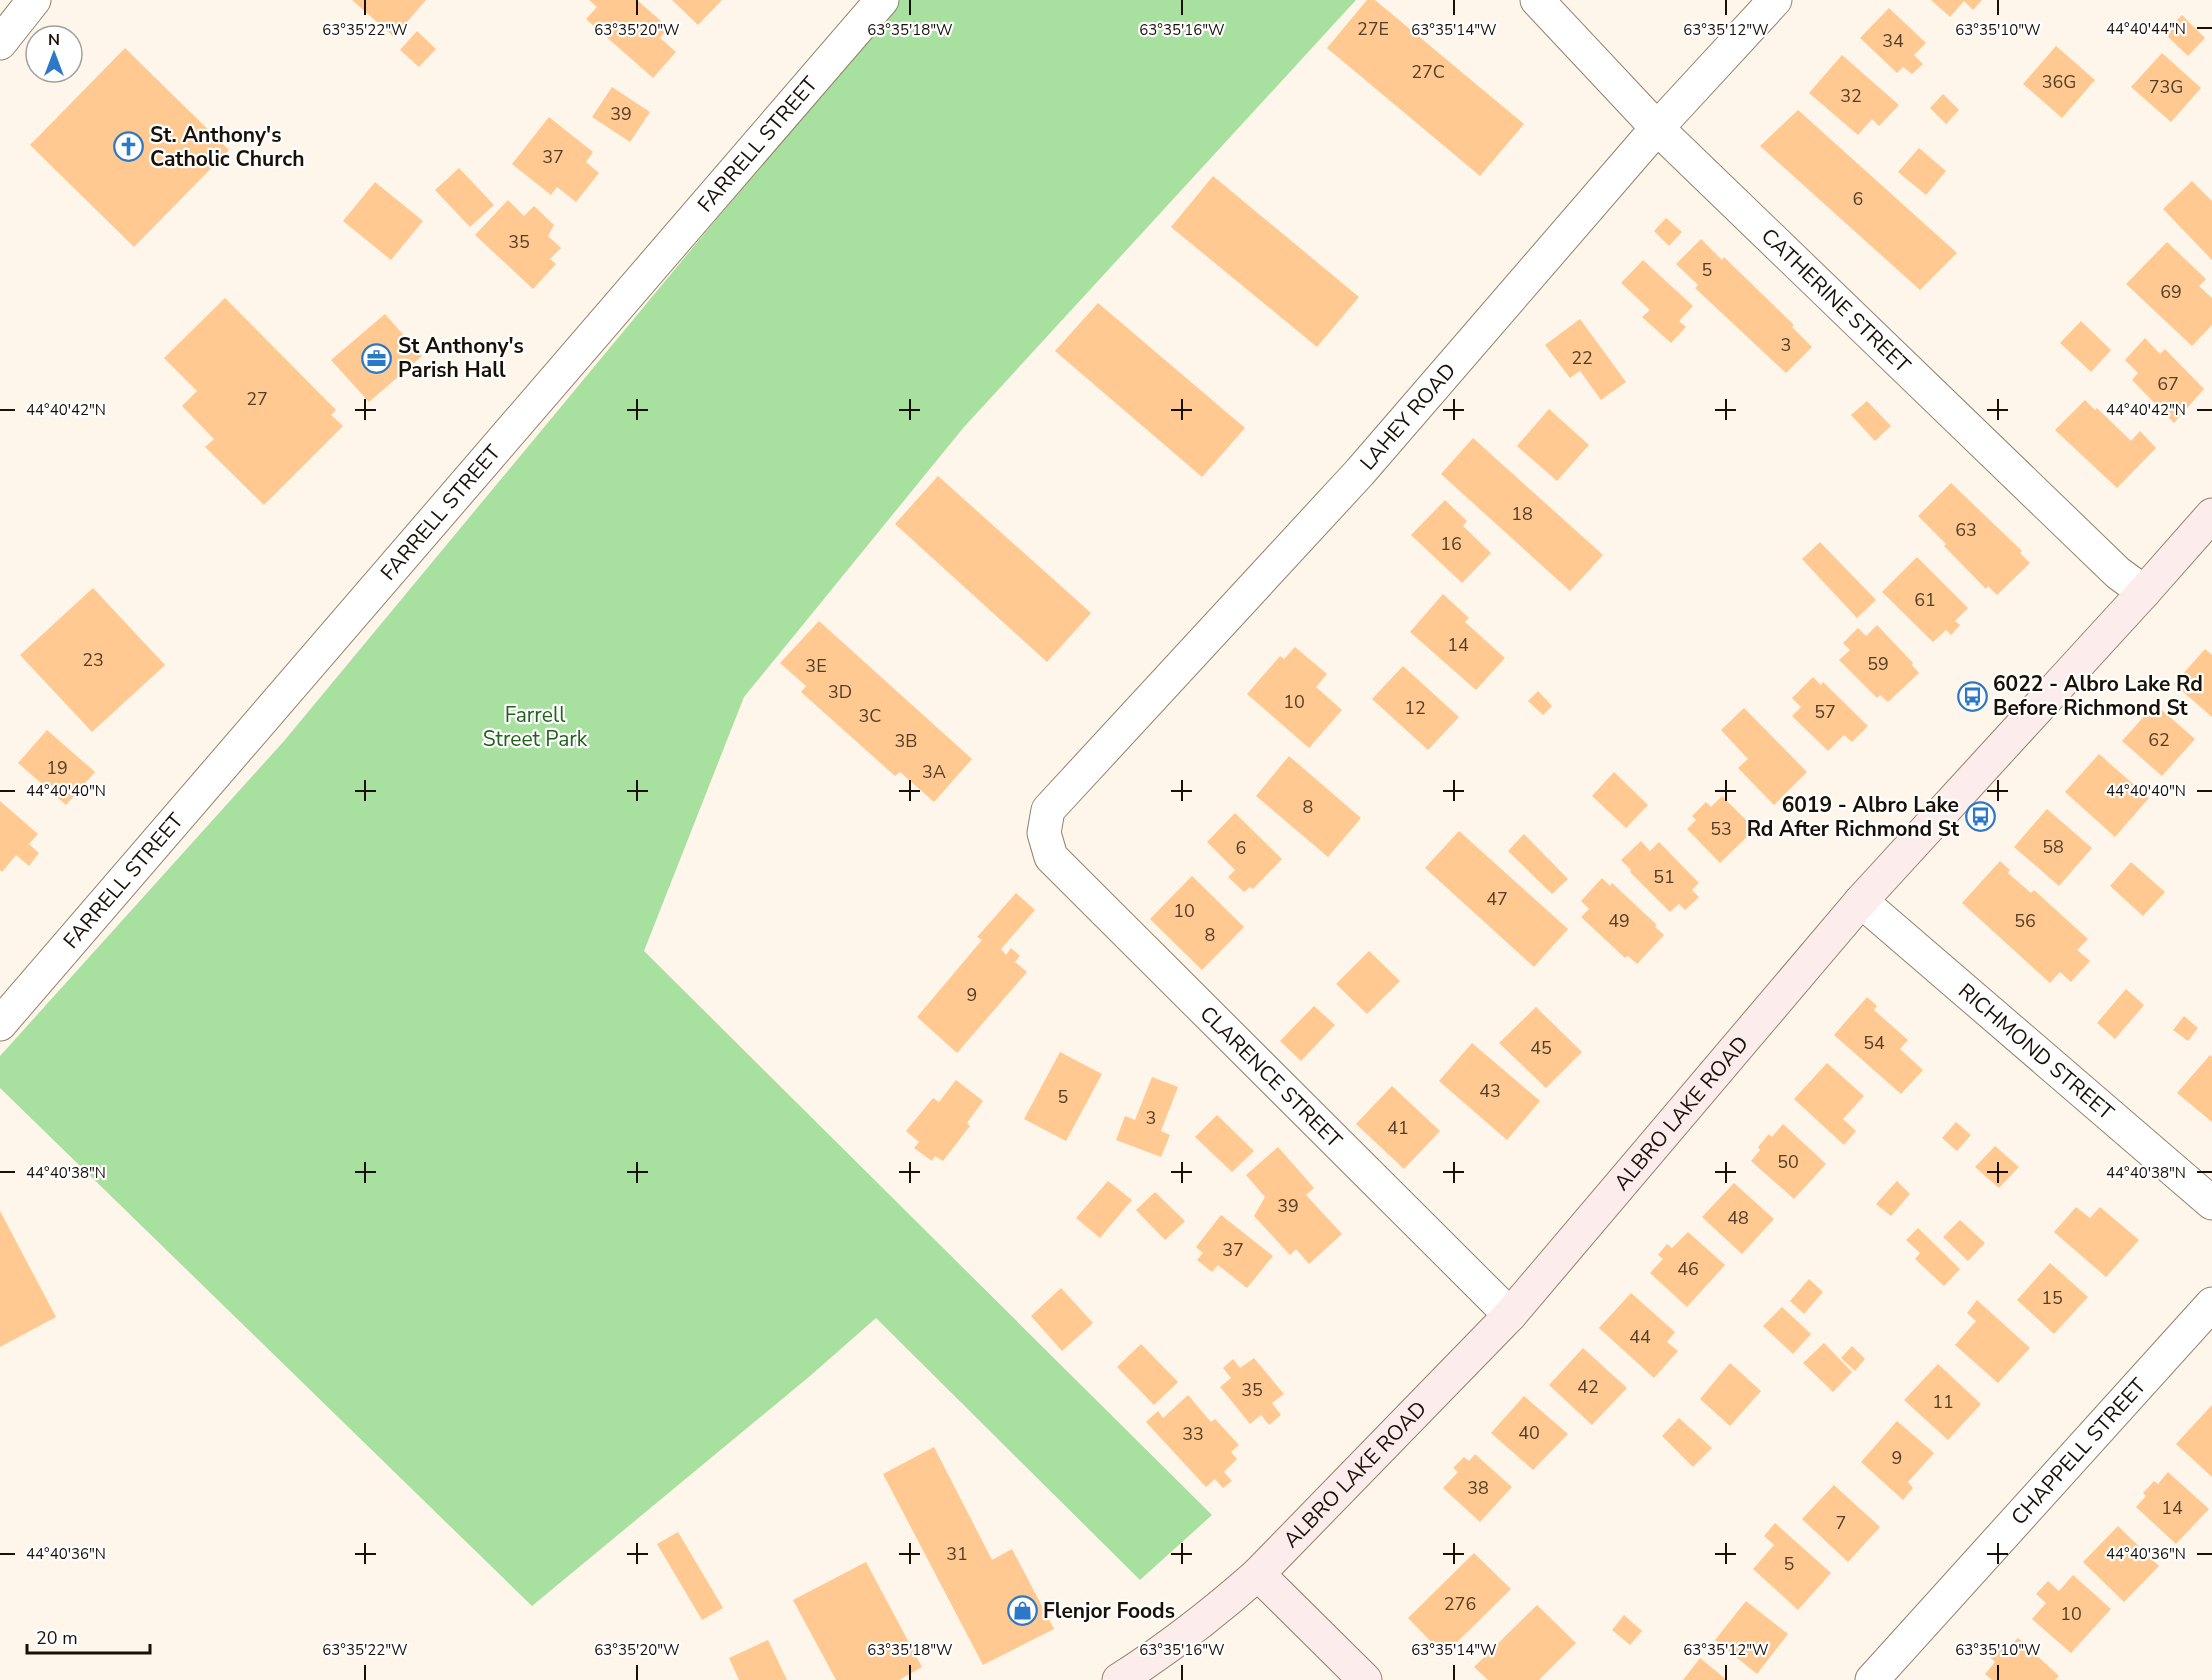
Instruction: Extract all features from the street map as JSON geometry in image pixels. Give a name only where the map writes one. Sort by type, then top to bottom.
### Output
[{"type":"main road","name":"ALBRO LAKE ROAD","points":[[1119,1680],[1176,1642],[1258,1574],[1510,1315],[1861,901],[2212,515]]},
{"type":"main road","points":[[1258,1574],[1365,1680]]},
{"type":"street","points":[[0,43],[34,0]]},
{"type":"street","name":"FARRELL STREET","points":[[0,1024],[882,0]]},
{"type":"street","name":"CATHERINE STREET","points":[[1537,0],[1657,128],[2118,573],[2144,592]]},
{"type":"street","name":"LAHEY ROAD","points":[[1044,833],[1048,810],[1360,472],[1657,128],[1775,0]]},
{"type":"street","name":"CLARENCE STREET","points":[[1044,833],[1051,857],[1510,1315]]},
{"type":"street","name":"RICHMOND STREET","points":[[1861,901],[2212,1203]]},
{"type":"street","name":"CHAPPELL STREET","points":[[1872,1680],[2212,1304]]},
{"type":"green space","name":"Farrell Street Park","points":[[898,0],[1356,0],[964,427],[744,697],[644,951],[1212,1515],[1140,1580],[876,1318],[810,1376],[532,1606],[0,1088],[0,1056],[284,741]]},
{"type":"building","points":[[352,0],[426,0],[394,37]]},
{"type":"building","points":[[589,0],[637,0],[669,28],[660,38],[676,52],[653,78],[586,19],[597,7]]},
{"type":"building","points":[[672,0],[722,0],[698,25]]},
{"type":"building","points":[[1367,0],[1375,0],[1524,124],[1480,176],[1327,48]]},
{"type":"building","points":[[1931,0],[1982,0],[1973,10],[1964,1],[1950,17]]},
{"type":"building","points":[[1889,8],[1926,43],[1914,55],[1923,64],[1912,74],[1903,67],[1897,73],[1860,38]]},
{"type":"building","points":[[2182,15],[2205,38],[2188,56],[2164,33]]},
{"type":"building","points":[[417,31],[436,49],[419,67],[400,50]]},
{"type":"building","points":[[2056,46],[2095,80],[2062,118],[2023,84]]},
{"type":"building","name":"St. Anthony's Catholic Church","points":[[125,48],[229,150],[134,247],[30,145]]},
{"type":"building","points":[[2162,53],[2201,88],[2171,122],[2131,87]]},
{"type":"building","points":[[1842,55],[1899,105],[1879,126],[1872,119],[1858,135],[1809,93]]},
{"type":"building","points":[[612,87],[650,112],[630,142],[592,117]]},
{"type":"building","points":[[1943,94],[1959,110],[1946,124],[1930,108]]},
{"type":"building","points":[[1798,110],[1957,253],[1920,290],[1760,146]]},
{"type":"building","points":[[549,117],[593,152],[586,162],[599,173],[576,202],[557,187],[551,195],[512,164]]},
{"type":"building","points":[[1919,148],[1946,171],[1926,195],[1898,172]]},
{"type":"building","points":[[459,168],[494,205],[470,227],[435,190]]},
{"type":"building","points":[[1213,176],[1359,297],[1317,347],[1171,227]]},
{"type":"building","points":[[2192,181],[2212,201],[2212,260],[2163,209]]},
{"type":"building","points":[[375,182],[423,221],[391,260],[343,221]]},
{"type":"building","points":[[508,200],[524,216],[534,206],[554,225],[548,236],[561,248],[550,259],[556,264],[533,289],[475,235]]},
{"type":"building","points":[[1666,218],[1682,232],[1669,246],[1654,231]]},
{"type":"building","points":[[1701,239],[1722,260],[1724,257],[1794,325],[1792,327],[1812,347],[1786,373],[1695,288],[1698,285],[1676,264]]},
{"type":"building","points":[[2167,242],[2206,279],[2199,286],[2212,298],[2212,325],[2192,346],[2126,284]]},
{"type":"building","points":[[1643,260],[1693,306],[1679,321],[1686,327],[1671,343],[1642,317],[1650,310],[1621,283]]},
{"type":"building","points":[[225,298],[336,410],[331,415],[343,426],[264,505],[205,447],[214,439],[182,406],[197,391],[164,358]]},
{"type":"building","points":[[1098,303],[1245,428],[1202,477],[1055,351]]},
{"type":"building","name":"St Anthony's Parish Hall","points":[[385,314],[422,356],[369,402],[331,360]]},
{"type":"building","points":[[1580,319],[1626,382],[1601,400],[1580,371],[1570,378],[1545,345]]},
{"type":"building","points":[[2081,321],[2111,350],[2091,372],[2060,343]]},
{"type":"building","points":[[2145,338],[2160,354],[2165,349],[2204,389],[2174,423],[2132,380],[2138,373],[2125,360]]},
{"type":"building","points":[[2085,400],[2095,410],[2097,408],[2131,441],[2140,431],[2156,448],[2117,488],[2055,430]]},
{"type":"building","points":[[1867,401],[1891,426],[1875,441],[1851,415]]},
{"type":"building","points":[[1549,409],[1589,445],[1557,481],[1517,446]]},
{"type":"building","points":[[1473,438],[1603,555],[1570,591],[1441,474]]},
{"type":"building","points":[[938,476],[1091,613],[1047,662],[895,524]]},
{"type":"building","points":[[1951,483],[2022,551],[2020,553],[2030,563],[1997,595],[1988,586],[1986,589],[1918,516]]},
{"type":"building","points":[[1445,500],[1467,521],[1463,526],[1491,553],[1462,583],[1411,535]]},
{"type":"building","points":[[1820,542],[1876,600],[1857,618],[1802,559]]},
{"type":"building","points":[[1917,557],[1968,608],[1955,621],[1960,625],[1951,635],[1946,630],[1933,642],[1882,592]]},
{"type":"building","points":[[93,588],[165,665],[92,732],[20,655]]},
{"type":"building","points":[[1443,594],[1469,618],[1465,622],[1505,658],[1476,690],[1410,632]]},
{"type":"building","points":[[819,621],[972,759],[934,802],[900,772],[895,776],[801,692],[806,686],[780,663]]},
{"type":"building","points":[[1877,625],[1913,663],[1912,665],[1919,673],[1888,702],[1880,695],[1877,698],[1839,660],[1850,650],[1843,643],[1858,628],[1866,636]]},
{"type":"building","points":[[1295,647],[1327,674],[1316,687],[1342,710],[1309,748],[1247,694],[1280,656],[1284,659]]},
{"type":"building","points":[[2205,649],[2212,655],[2212,717],[2174,684]]},
{"type":"building","points":[[1403,666],[1459,717],[1428,750],[1372,699]]},
{"type":"building","points":[[1813,677],[1821,685],[1823,682],[1868,726],[1852,742],[1844,735],[1828,751],[1792,716],[1801,707],[1792,698]]},
{"type":"building","points":[[1538,691],[1552,706],[1543,715],[1528,701]]},
{"type":"building","points":[[2155,704],[2195,739],[2162,776],[2122,741]]},
{"type":"building","points":[[1744,708],[1807,772],[1774,805],[1738,768],[1748,759],[1721,730]]},
{"type":"building","points":[[47,730],[95,772],[66,805],[18,763]]},
{"type":"building","points":[[2099,754],[2149,798],[2115,837],[2065,792]]},
{"type":"building","points":[[1289,756],[1361,818],[1328,857],[1256,796]]},
{"type":"building","points":[[1614,772],[1648,805],[1626,828],[1592,796]]},
{"type":"building","points":[[1722,796],[1755,829],[1720,863],[1687,829],[1696,820],[1692,816],[1706,802],[1711,807]]},
{"type":"building","points":[[0,801],[38,834],[29,844],[39,853],[29,866],[16,855],[2,872],[0,870]]},
{"type":"building","points":[[2047,809],[2092,848],[2059,886],[2014,847]]},
{"type":"building","points":[[1235,813],[1282,859],[1253,889],[1250,887],[1244,892],[1228,877],[1235,870],[1207,842]]},
{"type":"building","points":[[1459,831],[1568,929],[1534,967],[1425,868]]},
{"type":"building","points":[[1524,834],[1568,879],[1552,894],[1508,851]]},
{"type":"building","points":[[1641,841],[1650,851],[1659,842],[1699,883],[1692,890],[1699,897],[1685,910],[1679,904],[1670,912],[1621,860]]},
{"type":"building","points":[[2000,861],[2010,870],[2008,873],[2031,893],[2034,890],[2088,939],[2077,950],[2090,961],[2071,982],[2060,972],[2050,983],[1962,903]]},
{"type":"building","points":[[2131,862],[2165,892],[2143,916],[2110,886]]},
{"type":"building","points":[[1192,876],[1244,927],[1202,970],[1150,919]]},
{"type":"building","points":[[1602,878],[1610,886],[1612,883],[1657,925],[1655,927],[1664,935],[1637,964],[1628,956],[1625,958],[1581,917],[1589,909],[1581,901]]},
{"type":"building","points":[[1016,893],[1035,910],[1001,949],[1006,955],[1011,948],[1020,956],[1015,962],[1027,972],[957,1053],[917,1017],[982,940],[977,937]]},
{"type":"building","points":[[1369,951],[1400,981],[1367,1014],[1336,984]]},
{"type":"building","points":[[2126,989],[2144,1005],[2115,1039],[2097,1023]]},
{"type":"building","points":[[1867,997],[1877,1006],[1874,1010],[1908,1040],[1900,1049],[1923,1070],[1901,1094],[1834,1035]]},
{"type":"building","points":[[1314,1006],[1335,1025],[1301,1061],[1280,1041]]},
{"type":"building","points":[[1536,1007],[1582,1052],[1546,1088],[1499,1043]]},
{"type":"building","points":[[2184,1016],[2198,1028],[2188,1041],[2173,1030]]},
{"type":"building","points":[[1472,1043],[1540,1101],[1507,1140],[1439,1081]]},
{"type":"building","points":[[1060,1052],[1102,1074],[1066,1141],[1024,1119]]},
{"type":"building","points":[[2210,1055],[2212,1057],[2212,1122],[2177,1093]]},
{"type":"building","points":[[1827,1063],[1864,1096],[1843,1119],[1856,1131],[1844,1145],[1794,1099]]},
{"type":"building","points":[[1152,1077],[1178,1087],[1161,1131],[1170,1135],[1161,1157],[1116,1140],[1125,1116],[1135,1120]]},
{"type":"building","points":[[956,1080],[983,1101],[967,1123],[970,1126],[943,1161],[935,1156],[932,1161],[914,1148],[919,1142],[906,1131],[933,1098],[939,1102]]},
{"type":"building","points":[[1392,1086],[1440,1131],[1404,1169],[1356,1124]]},
{"type":"building","points":[[1217,1115],[1254,1151],[1232,1172],[1195,1137]]},
{"type":"building","points":[[1956,1122],[1971,1135],[1957,1151],[1942,1138]]},
{"type":"building","points":[[1783,1124],[1826,1164],[1794,1199],[1751,1161],[1760,1150],[1758,1147],[1769,1134],[1772,1137]]},
{"type":"building","points":[[1995,1146],[2019,1167],[1999,1188],[1975,1167]]},
{"type":"building","points":[[1278,1147],[1314,1188],[1306,1195],[1342,1234],[1309,1264],[1296,1249],[1290,1255],[1254,1216],[1265,1197],[1246,1175]]},
{"type":"building","points":[[1108,1181],[1132,1200],[1100,1238],[1076,1218]]},
{"type":"building","points":[[1897,1181],[1910,1194],[1891,1216],[1876,1204]]},
{"type":"building","points":[[1734,1183],[1774,1219],[1742,1254],[1702,1217]]},
{"type":"building","points":[[1155,1192],[1185,1221],[1165,1240],[1136,1210]]},
{"type":"building","points":[[2076,1207],[2090,1218],[2100,1207],[2139,1240],[2106,1277],[2054,1232]]},
{"type":"building","points":[[0,1211],[56,1317],[0,1347]]},
{"type":"building","points":[[1221,1215],[1273,1256],[1247,1288],[1218,1265],[1212,1272],[1197,1260],[1203,1253],[1196,1247]]},
{"type":"building","points":[[1960,1220],[1985,1243],[1968,1261],[1943,1237]]},
{"type":"building","points":[[1918,1228],[1960,1269],[1944,1286],[1915,1259],[1920,1253],[1906,1240]]},
{"type":"building","points":[[1688,1232],[1725,1265],[1687,1307],[1650,1273],[1663,1259],[1658,1255],[1667,1244],[1672,1248]]},
{"type":"building","points":[[2050,1263],[2088,1297],[2054,1334],[2017,1300]]},
{"type":"building","points":[[1809,1279],[1823,1292],[1804,1314],[1790,1301]]},
{"type":"building","points":[[1061,1288],[1093,1323],[1062,1351],[1031,1316]]},
{"type":"building","points":[[1631,1293],[1675,1332],[1667,1342],[1678,1351],[1654,1378],[1599,1328]]},
{"type":"building","points":[[1977,1300],[2030,1348],[1998,1383],[1955,1345],[1976,1321],[1967,1313]]},
{"type":"building","points":[[1782,1307],[1811,1334],[1793,1354],[1763,1326]]},
{"type":"building","points":[[1824,1343],[1852,1372],[1833,1392],[1803,1363]]},
{"type":"building","points":[[1141,1344],[1178,1382],[1154,1405],[1117,1367]]},
{"type":"building","points":[[1852,1346],[1865,1359],[1855,1371],[1841,1358]]},
{"type":"building","points":[[1583,1348],[1627,1388],[1592,1425],[1549,1385]]},
{"type":"building","points":[[1254,1358],[1284,1394],[1272,1403],[1281,1415],[1269,1425],[1261,1415],[1250,1424],[1220,1387],[1231,1378],[1223,1368],[1233,1359],[1240,1368]]},
{"type":"building","points":[[1730,1363],[1761,1391],[1730,1426],[1700,1399]]},
{"type":"building","points":[[1938,1364],[1981,1404],[1948,1440],[1904,1400]]},
{"type":"building","points":[[1188,1395],[1211,1422],[1215,1419],[1239,1445],[1231,1452],[1237,1459],[1224,1472],[1232,1481],[1223,1488],[1215,1479],[1206,1487],[1146,1422],[1158,1411],[1163,1418]]},
{"type":"building","points":[[1524,1396],[1568,1434],[1533,1470],[1491,1433]]},
{"type":"building","points":[[2212,1405],[2212,1477],[2176,1444]]},
{"type":"building","points":[[1679,1418],[1712,1448],[1693,1467],[1662,1436]]},
{"type":"building","points":[[1897,1421],[1934,1453],[1908,1482],[1913,1488],[1903,1500],[1861,1462]]},
{"type":"building","points":[[934,1447],[992,1560],[1012,1549],[1054,1629],[983,1665],[883,1474]]},
{"type":"building","points":[[1475,1454],[1512,1487],[1480,1522],[1443,1488],[1458,1472],[1453,1468],[1464,1457],[1469,1461]]},
{"type":"building","points":[[2168,1472],[2209,1509],[2176,1544],[2136,1507],[2146,1496],[2143,1493],[2154,1481],[2158,1484]]},
{"type":"building","points":[[1834,1485],[1880,1527],[1848,1562],[1802,1519]]},
{"type":"building","points":[[1775,1523],[1831,1573],[1798,1610],[1753,1569],[1774,1545],[1764,1536]]},
{"type":"building","points":[[2118,1526],[2159,1566],[2124,1602],[2083,1562]]},
{"type":"building","points":[[678,1532],[723,1608],[702,1620],[657,1544]]},
{"type":"building","points":[[1474,1553],[1511,1589],[1444,1655],[1408,1618]]},
{"type":"building","points":[[866,1562],[922,1667],[899,1680],[836,1680],[793,1600]]},
{"type":"building","points":[[2073,1575],[2111,1609],[2071,1653],[2032,1619],[2046,1603],[2036,1594],[2048,1581],[2059,1591]]},
{"type":"building","points":[[1746,1601],[1788,1634],[1757,1674],[1715,1640]]},
{"type":"building","points":[[1537,1605],[1576,1643],[1539,1680],[1488,1680],[1474,1667]]},
{"type":"building","points":[[1624,1615],[1642,1631],[1630,1645],[1612,1630]]},
{"type":"building","points":[[2018,1638],[2059,1676],[2055,1680],[1992,1680],[1985,1674],[1995,1662],[1990,1657],[2001,1644],[2007,1649]]},
{"type":"building","points":[[768,1640],[787,1680],[739,1680],[729,1658]]},
{"type":"building","points":[[1700,1658],[1727,1680],[1683,1680]]},
{"type":"place","name":"St. Anthony's Catholic Church","points":[[129,147]]},
{"type":"place","name":"St Anthony's Parish Hall","points":[[377,358]]},
{"type":"place","name":"6022 - Albro Lake Rd Before Richmond St","points":[[1972,696]]},
{"type":"place","name":"6019 - Albro Lake Rd After Richmond St","points":[[1980,817]]},
{"type":"place","name":"Flenjor Foods","points":[[1022,1611]]}]
